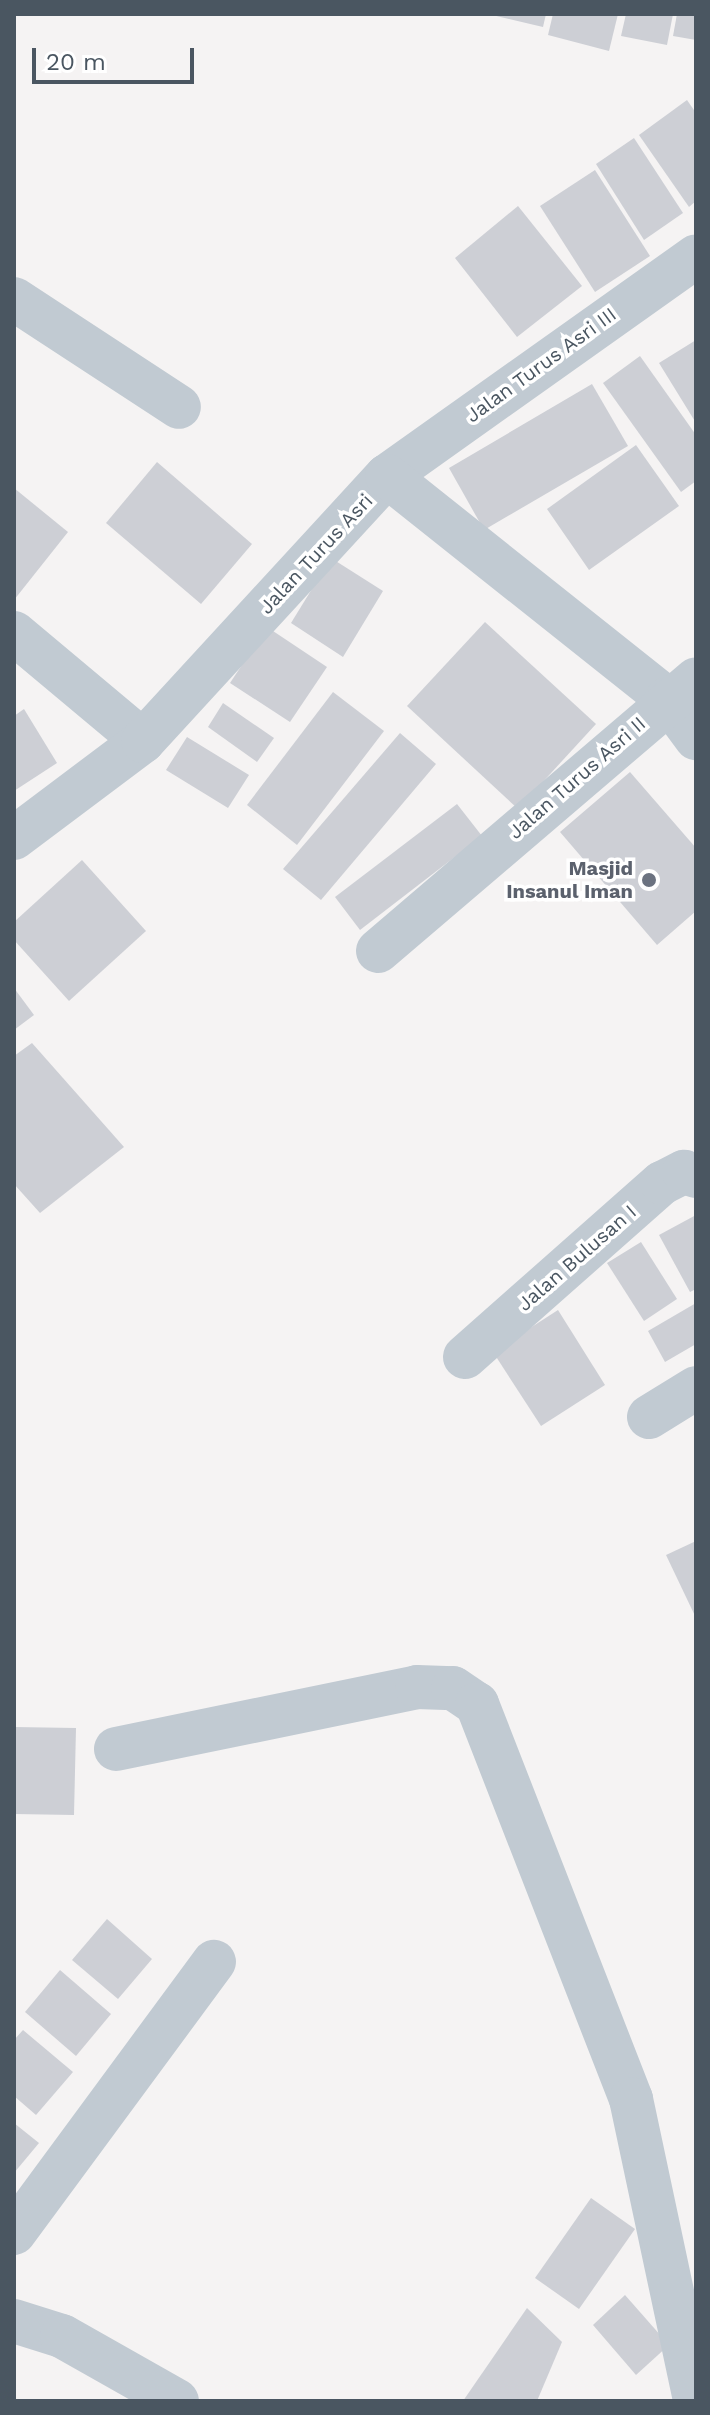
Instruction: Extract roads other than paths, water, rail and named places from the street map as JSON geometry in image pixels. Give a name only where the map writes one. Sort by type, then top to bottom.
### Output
[{"type":"street","name":"Jalan Turus Asri III","points":[[387,476],[696,256]]},
{"type":"street","points":[[14,299],[179,407]]},
{"type":"street","name":"Jalan Turus Asri","points":[[14,838],[143,741],[387,476],[681,689],[696,738]]},
{"type":"street","points":[[14,633],[143,741]]},
{"type":"street","name":"Jalan Turus Asri II","points":[[378,951],[681,689]]},
{"type":"street","name":"Jalan Bulusan I","points":[[465,1357],[662,1183],[684,1172],[696,1176]]},
{"type":"street","points":[[649,1417],[696,1388]]},
{"type":"street","points":[[116,1749],[417,1687],[453,1688],[477,1704],[631,2099],[695,2401]]},
{"type":"street","points":[[14,2233],[214,1962]]},
{"type":"street","points":[[14,2321],[62,2336],[177,2401]]},
{"type":"place","name":"Masjid Insanul Iman","points":[[649,880]]}]
